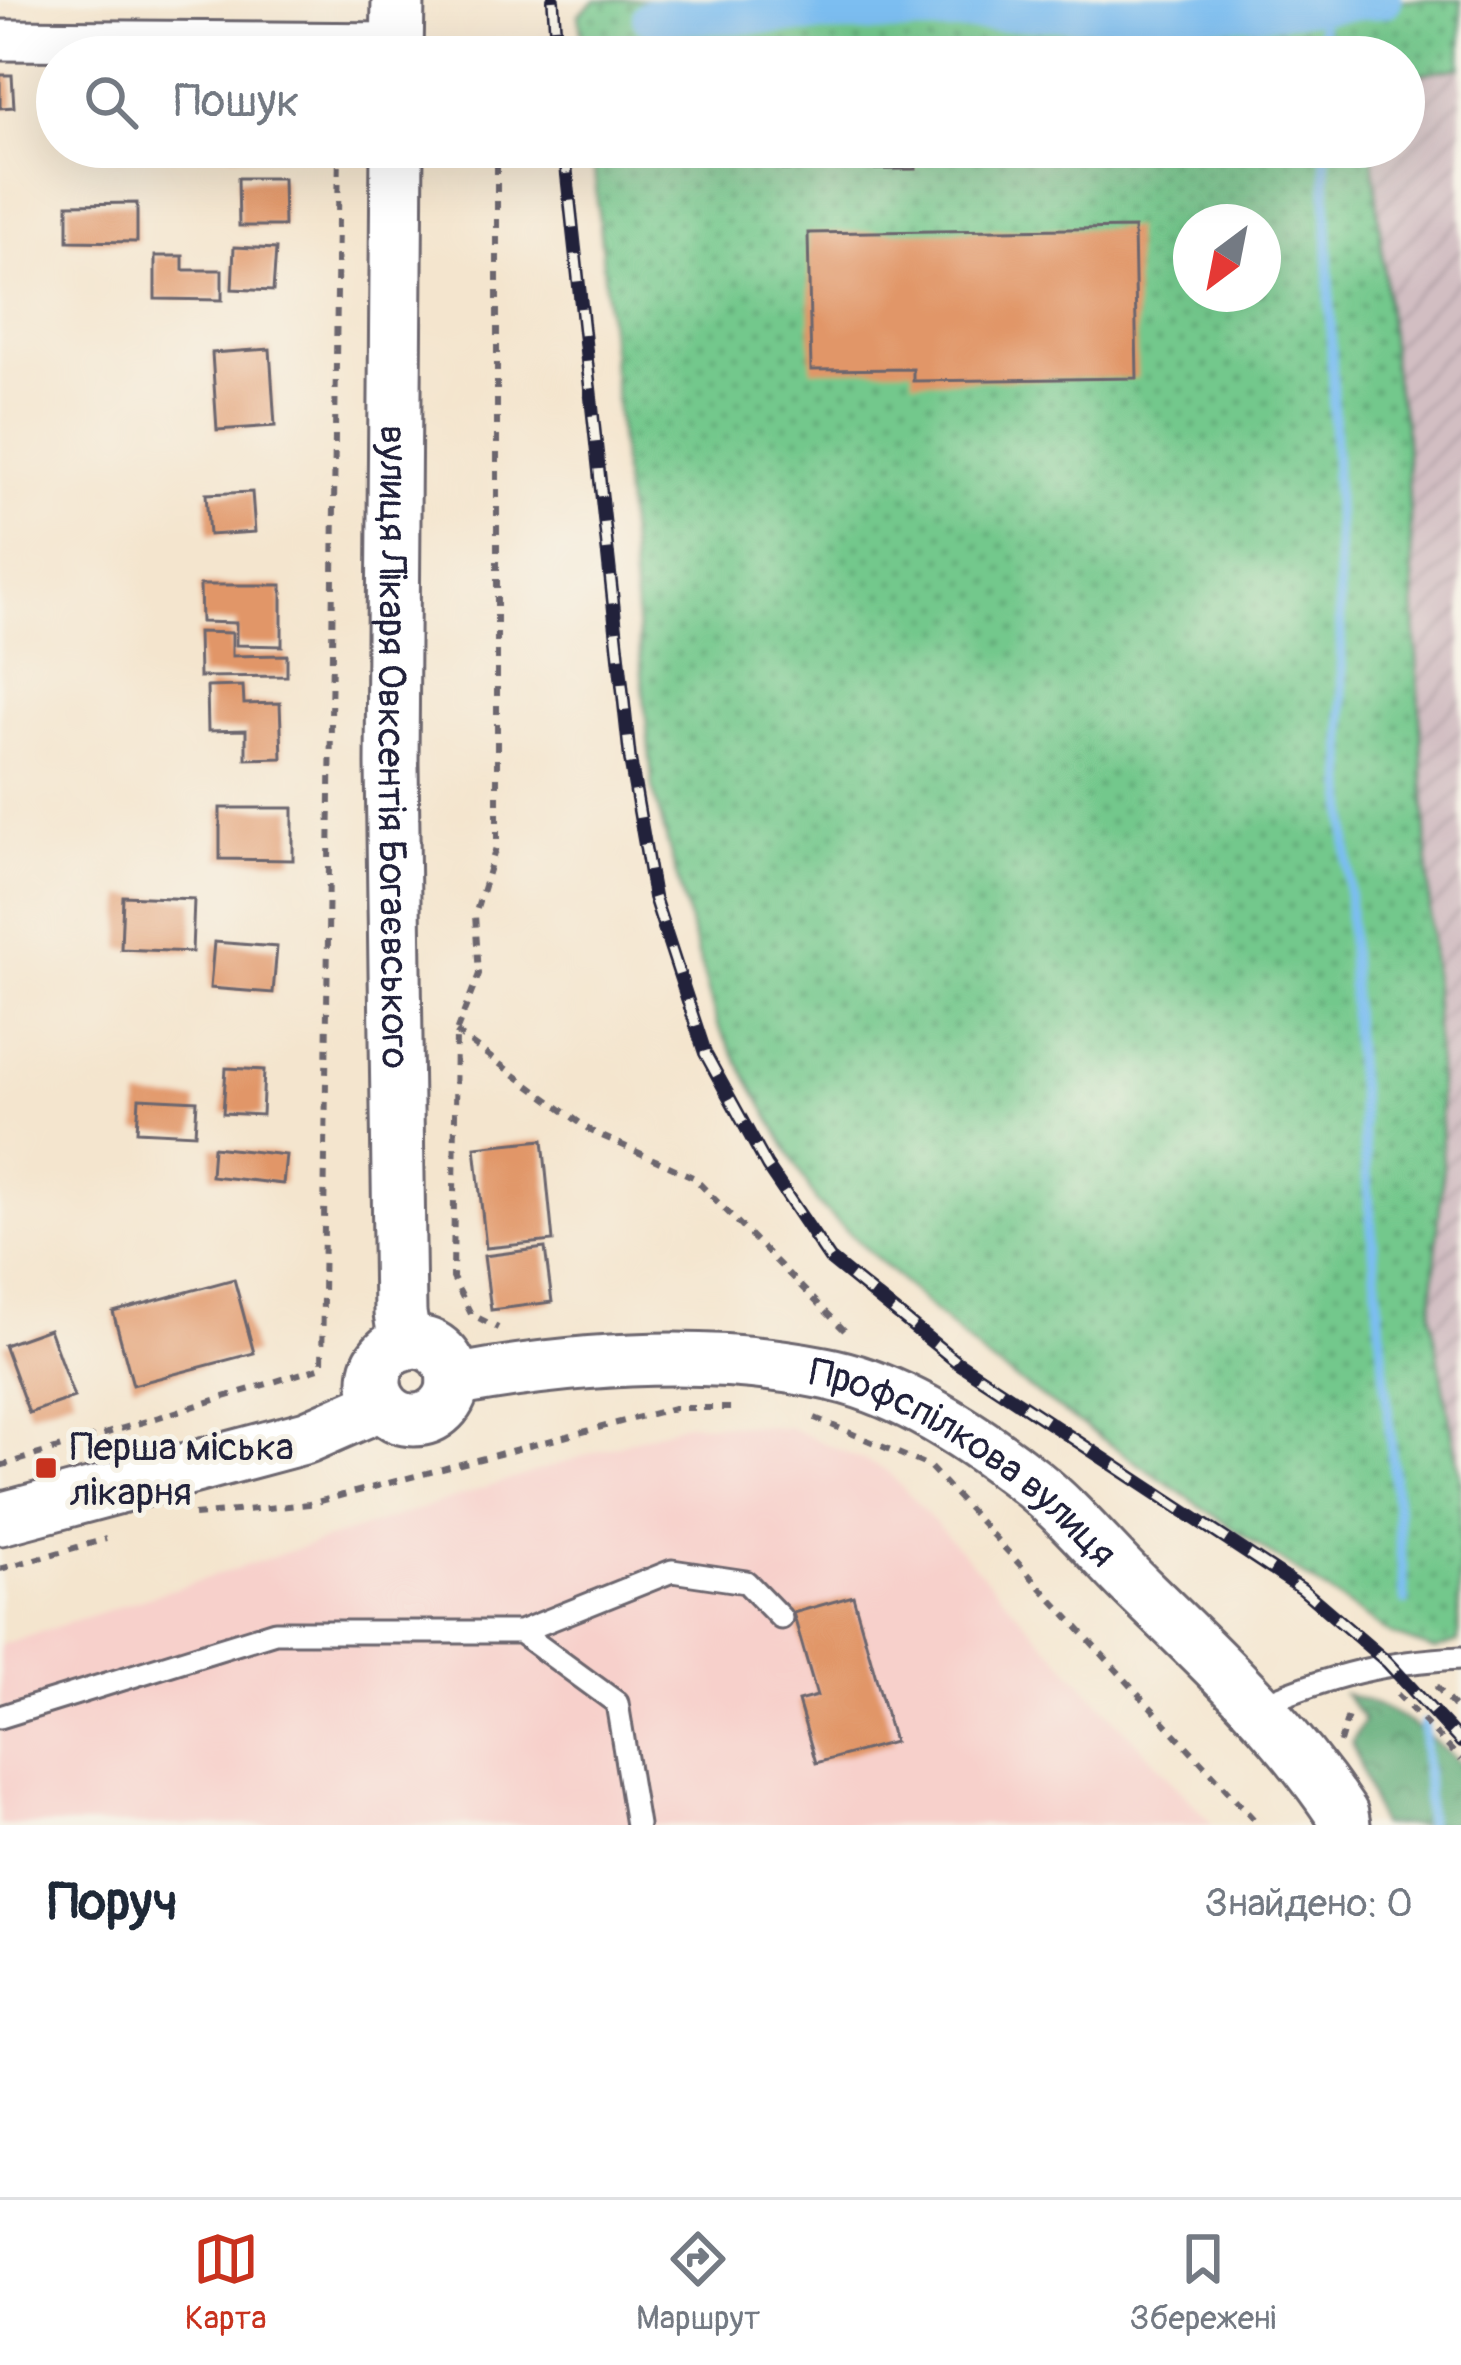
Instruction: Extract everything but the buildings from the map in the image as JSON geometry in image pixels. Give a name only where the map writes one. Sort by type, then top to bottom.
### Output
[{"type":"street","points":[[227,36],[398,33]]},
{"type":"street","points":[[0,40],[36,39]]},
{"type":"street","name":"вулиця Лікаря Овксентія Богаєвського","points":[[397,168],[392,764],[400,1313],[405,1344]]},
{"type":"street","points":[[405,1344],[430,1346],[442,1353],[453,1381],[448,1402],[428,1418],[402,1419],[382,1404],[378,1367],[405,1344]]},
{"type":"street","name":"Профспілкова вулиця","points":[[453,1381],[524,1368],[703,1359],[827,1373],[923,1409],[1034,1484],[1260,1706],[1297,1746],[1344,1825]]},
{"type":"street","points":[[0,1519],[308,1437],[382,1404]]},
{"type":"lane","points":[[0,1717],[275,1632],[520,1632],[672,1571],[746,1582],[781,1618]]},
{"type":"lane","points":[[520,1632],[617,1703],[637,1825]]},
{"type":"lane","points":[[1260,1706],[1330,1676],[1388,1662],[1461,1658]]},
{"type":"path","points":[[0,1466],[322,1367],[339,168]]},
{"type":"path","points":[[497,168],[497,844],[475,915],[479,974],[456,1032],[453,1278],[471,1314],[511,1330]]},
{"type":"path","points":[[456,1032],[590,1131],[693,1177],[856,1341]]},
{"type":"path","points":[[172,1521],[309,1504],[674,1408],[741,1408]]},
{"type":"path","points":[[794,1409],[929,1466],[1258,1825]]},
{"type":"path","points":[[0,1569],[107,1539]]},
{"type":"path","points":[[1395,1692],[1461,1760]]},
{"type":"shaded area","points":[[1461,67],[1461,1482],[1431,1315],[1443,1165],[1405,424],[1394,379],[1374,168],[1425,168],[1425,73]]},
{"type":"shaded area","points":[[686,1423],[788,1427],[887,1471],[1213,1825],[0,1825],[0,1645]]},
{"type":"green space","points":[[596,0],[1461,0],[1461,67],[1425,73],[1425,36],[582,36],[579,14]]},
{"type":"green space","points":[[594,168],[1374,168],[1394,379],[1405,424],[1443,1166],[1431,1315],[1461,1482],[1458,1642],[1434,1650],[1392,1635],[1228,1525],[986,1359],[818,1204],[717,1024],[653,790]]},
{"type":"green space","points":[[1344,1694],[1407,1721],[1461,1764],[1461,1825],[1380,1825],[1352,1742],[1364,1720]]},
{"type":"waterway","points":[[650,17],[1257,11],[1384,0]]},
{"type":"waterway","points":[[1320,6],[1321,36]]},
{"type":"waterway","points":[[1326,168],[1353,1022],[1405,1601]]},
{"type":"waterway","points":[[1424,1724],[1428,1825]]},
{"type":"railway","points":[[553,0],[556,36]]},
{"type":"railway","points":[[566,168],[630,759],[654,897],[705,1053],[767,1166],[830,1259],[957,1362],[1302,1589],[1387,1662],[1461,1742]]},
{"type":"place","name":"Перша міська лікарня","points":[[46,1468]]}]
